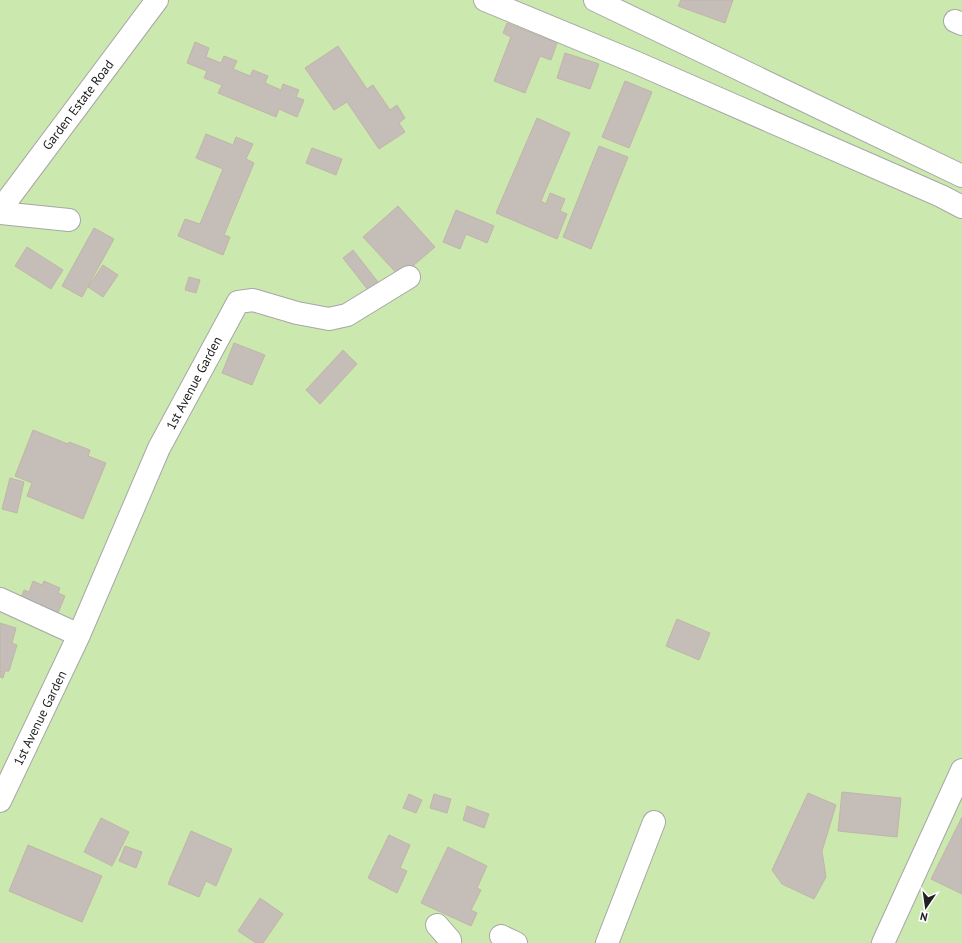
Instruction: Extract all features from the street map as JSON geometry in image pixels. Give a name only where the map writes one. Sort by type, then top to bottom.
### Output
[{"type":"street","name":"Garden Estate Road","points":[[0,210],[157,0]]},
{"type":"street","points":[[485,0],[637,63],[941,196],[962,207]]},
{"type":"street","points":[[596,0],[962,176]]},
{"type":"street","points":[[0,213],[69,220]]},
{"type":"street","name":"1st Avenue Garden","points":[[0,801],[79,635],[159,448],[238,302],[253,300],[297,313],[329,319],[347,315],[409,277]]},
{"type":"street","points":[[0,599],[79,635]]},
{"type":"street","points":[[883,943],[962,770]]},
{"type":"street","points":[[607,943],[654,822]]},
{"type":"street","points":[[437,925],[450,940],[450,943]]},
{"type":"green space","points":[[0,0],[962,0],[962,943],[0,943]]},
{"type":"building","points":[[681,0],[733,0],[725,23],[678,6]]},
{"type":"building","points":[[507,23],[557,43],[551,60],[540,56],[525,93],[494,81],[511,37],[503,33]]},
{"type":"building","points":[[195,42],[209,48],[206,57],[221,63],[224,56],[237,61],[233,69],[250,76],[253,70],[268,76],[265,83],[281,90],[283,84],[299,90],[296,97],[304,100],[297,117],[279,109],[276,117],[218,93],[222,85],[204,78],[207,71],[187,63]]},
{"type":"building","points":[[338,46],[367,89],[373,85],[390,110],[397,105],[405,118],[399,123],[405,132],[379,149],[347,102],[334,110],[305,68]]},
{"type":"building","points":[[565,53],[599,64],[590,89],[557,78]]},
{"type":"building","points":[[625,81],[652,92],[629,148],[602,137]]},
{"type":"building","points":[[537,118],[570,133],[541,201],[546,204],[550,193],[565,199],[560,211],[567,214],[557,239],[496,213]]},
{"type":"building","points":[[206,134],[233,145],[236,137],[253,144],[246,159],[254,163],[224,235],[230,237],[223,255],[178,236],[185,219],[200,224],[223,169],[196,158]]},
{"type":"building","points":[[599,146],[628,157],[591,249],[563,237]]},
{"type":"building","points":[[312,148],[342,159],[336,175],[306,163]]},
{"type":"building","points":[[398,206],[435,247],[400,277],[363,237]]},
{"type":"building","points":[[456,210],[494,226],[487,243],[466,234],[460,249],[443,242]]},
{"type":"building","points":[[94,228],[114,239],[82,297],[62,286]]},
{"type":"building","points":[[27,247],[63,270],[51,289],[15,266]]},
{"type":"building","points":[[353,250],[378,282],[368,290],[343,258]]},
{"type":"building","points":[[103,265],[118,275],[103,297],[88,287]]},
{"type":"building","points":[[189,277],[200,280],[196,293],[185,290]]},
{"type":"building","points":[[234,343],[265,355],[252,385],[222,373]]},
{"type":"building","points":[[343,350],[357,364],[320,404],[306,390]]},
{"type":"building","points":[[33,430],[68,444],[69,442],[90,450],[88,456],[106,463],[83,519],[27,496],[32,483],[15,476]]},
{"type":"building","points":[[10,478],[24,482],[17,513],[2,509]]},
{"type":"building","points":[[33,581],[42,585],[44,581],[60,588],[58,593],[65,596],[58,613],[21,598],[24,590],[29,592]]},
{"type":"building","points":[[677,619],[710,633],[699,660],[666,646]]},
{"type":"building","points":[[0,623],[16,628],[12,643],[17,645],[9,671],[5,671],[3,678],[0,677]]},
{"type":"building","points":[[842,792],[901,798],[897,837],[838,831]]},
{"type":"building","points":[[808,793],[836,805],[822,851],[826,877],[814,899],[782,884],[772,870]]},
{"type":"building","points":[[409,794],[422,800],[416,813],[403,808]]},
{"type":"building","points":[[434,794],[451,799],[447,813],[430,808]]},
{"type":"building","points":[[467,806],[489,814],[484,828],[463,820]]},
{"type":"building","points":[[962,817],[962,894],[931,879]]},
{"type":"building","points":[[101,818],[129,832],[112,866],[84,852]]},
{"type":"building","points":[[191,831],[232,849],[216,886],[206,881],[199,897],[168,884]]},
{"type":"building","points":[[389,835],[410,845],[400,868],[407,871],[397,893],[368,878]]},
{"type":"building","points":[[28,845],[102,876],[82,922],[9,891]]},
{"type":"building","points":[[125,846],[142,852],[136,868],[119,861]]},
{"type":"building","points":[[448,847],[487,866],[477,888],[481,890],[471,910],[477,913],[471,926],[421,903]]},
{"type":"building","points":[[260,898],[283,914],[263,943],[256,943],[238,931]]}]
